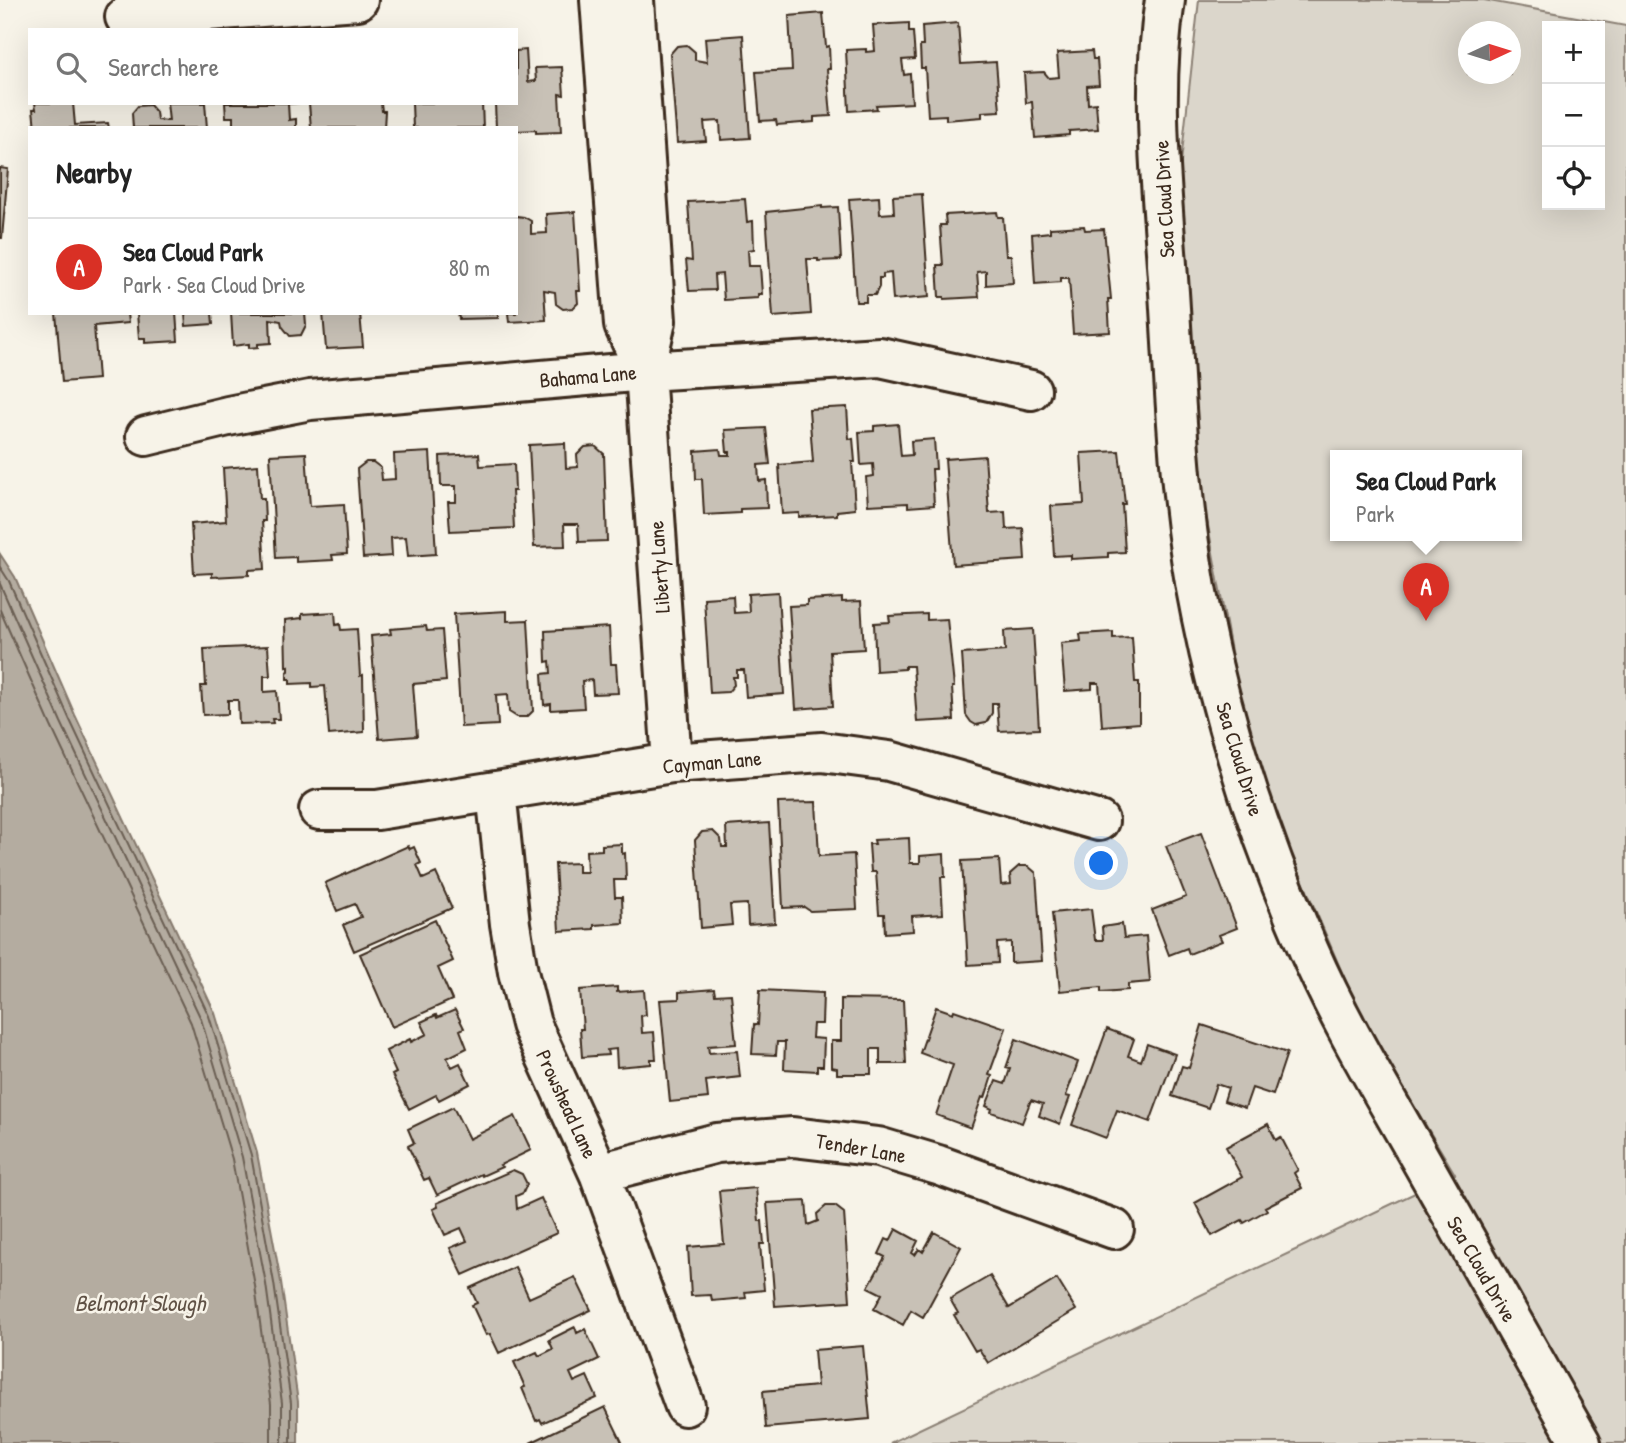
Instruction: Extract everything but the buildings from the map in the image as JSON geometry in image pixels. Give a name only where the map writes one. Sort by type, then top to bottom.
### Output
[{"type":"street","points":[[125,17],[358,0]]},
{"type":"street","name":"Liberty Lane","points":[[600,0],[624,325],[645,371]]},
{"type":"street","name":"Liberty Lane","points":[[634,0],[656,321],[645,371],[672,763]]},
{"type":"street","name":"Sea Cloud Drive","points":[[1165,0],[1158,80],[1160,134],[1185,519],[1201,614],[1220,695],[1247,789],[1301,931],[1350,1035],[1581,1443]]},
{"type":"street","name":"Bahama Lane","points":[[146,436],[310,400],[645,371],[880,356],[1031,390]]},
{"type":"street","name":"Cayman Lane","points":[[319,810],[377,810],[672,763],[822,752],[889,761],[1099,821]]},
{"type":"street","name":"Prowshead Lane","points":[[496,791],[510,924],[531,1024],[599,1173],[685,1406]]},
{"type":"street","name":"Tender Lane","points":[[599,1173],[717,1143],[793,1137],[877,1147],[938,1165],[1114,1229]]},
{"type":"shaded area","points":[[1199,0],[1484,0],[1599,21],[1542,21],[1542,210],[1605,210],[1605,22],[1626,26],[1626,1443],[890,1443],[1455,1174],[1362,1019],[1251,760],[1200,482],[1179,180]]},
{"type":"water","name":"Belmont Slough","points":[[0,554],[15,577],[75,715],[215,1013],[257,1153],[281,1282],[298,1402],[298,1443],[0,1443]]},
{"type":"place","name":"Sea Cloud Park","points":[[1426,621]]}]
